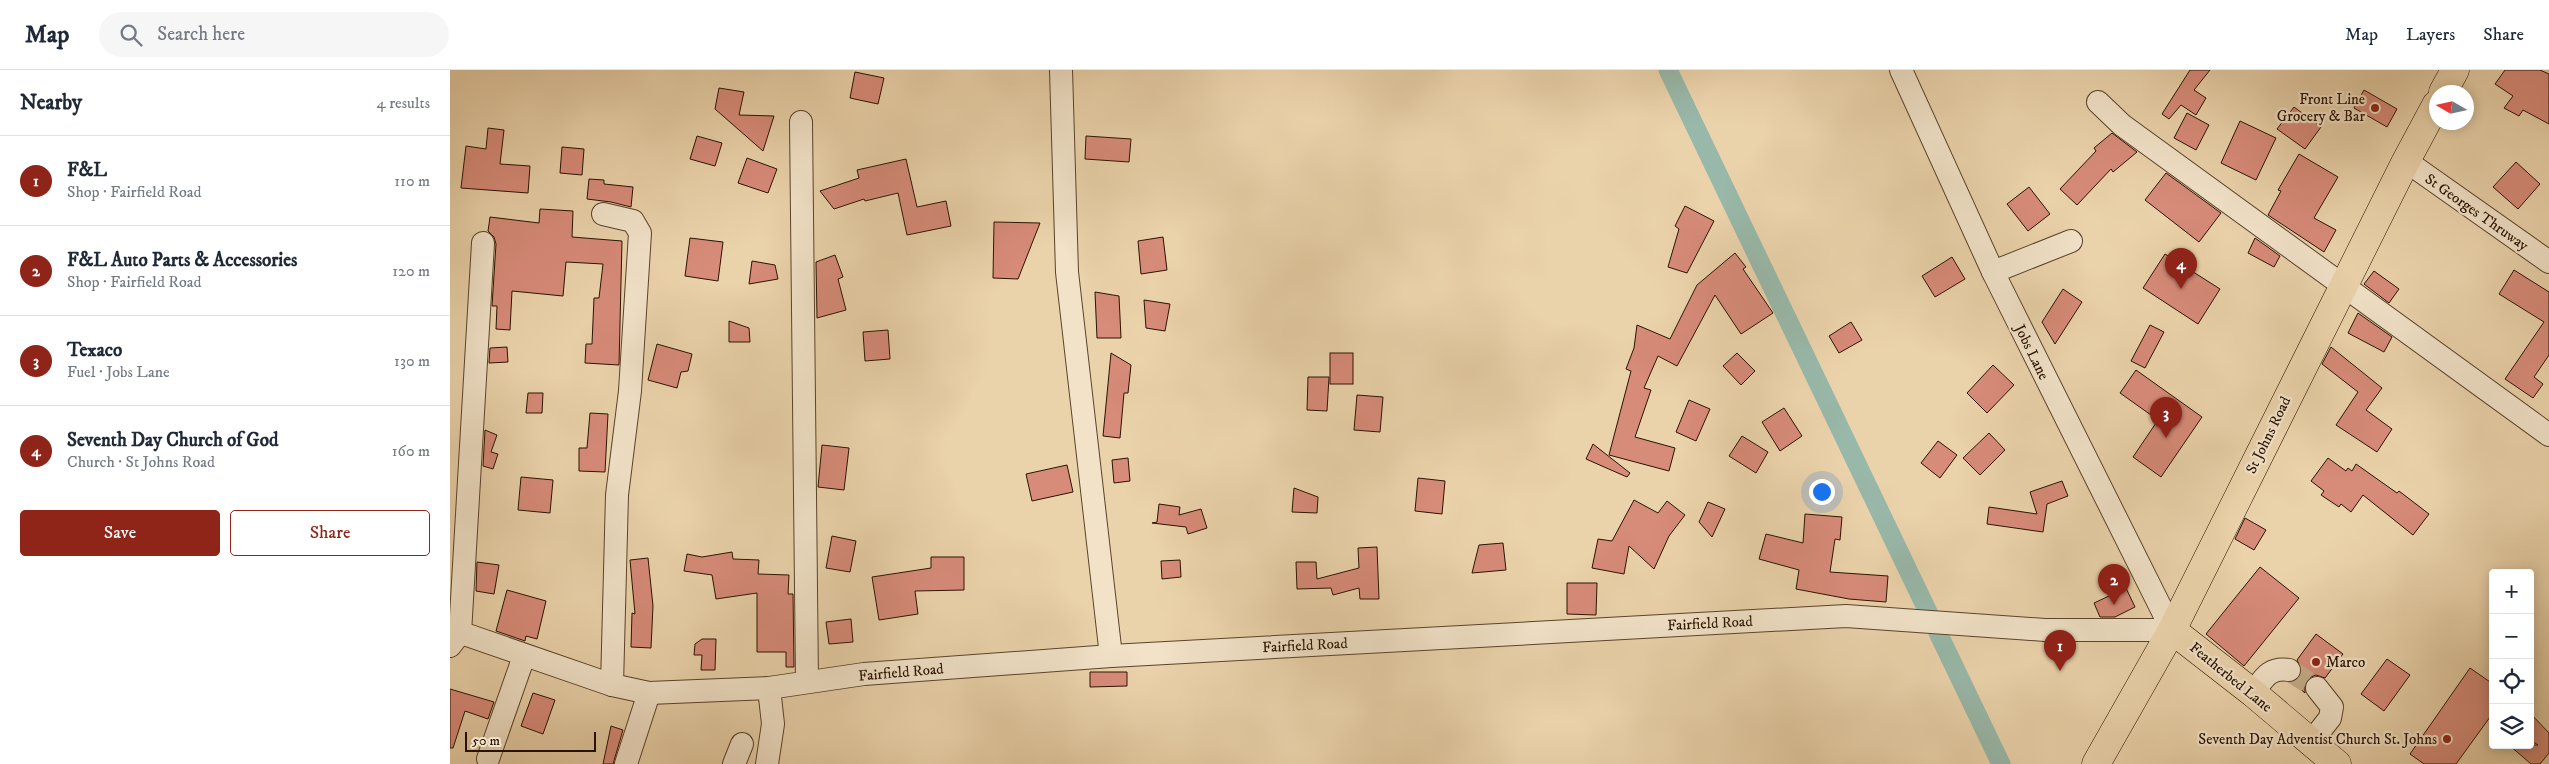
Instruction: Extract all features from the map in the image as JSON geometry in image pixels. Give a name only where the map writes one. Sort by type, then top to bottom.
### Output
[{"type":"main road","points":[[2447,85],[2455,70]]},
{"type":"main road","name":"St Johns Road","points":[[2096,764],[2172,630],[2343,286],[2429,118]]},
{"type":"main road","name":"Featherbed Lane","points":[[2172,630],[2253,693],[2337,764]]},
{"type":"street","points":[[1061,70],[1067,272],[1111,656]]},
{"type":"street","name":"Jobs Lane","points":[[1901,70],[1992,272],[2172,630]]},
{"type":"street","points":[[2098,102],[2122,125],[2549,435]]},
{"type":"street","points":[[801,122],[807,681]]},
{"type":"street","name":"St Georges Thruway","points":[[2406,161],[2549,262]]},
{"type":"street","points":[[603,214],[633,221],[640,233],[630,391],[617,495],[612,685]]},
{"type":"street","points":[[1992,272],[2071,241]]},
{"type":"street","points":[[453,636],[483,243]]},
{"type":"street","name":"Fairfield Road","points":[[453,636],[524,656],[612,685],[649,693],[769,688],[864,674],[1111,656],[1846,616],[2045,630],[2172,630]]},
{"type":"street","points":[[488,759],[524,656]]},
{"type":"street","points":[[2253,693],[2267,673],[2278,668],[2289,670]]},
{"type":"street","points":[[767,764],[773,724],[769,688]]},
{"type":"street","points":[[2311,742],[2330,718],[2332,707],[2317,688]]},
{"type":"street","points":[[626,764],[649,693]]},
{"type":"building","points":[[2190,70],[2210,70],[2194,90],[2206,98],[2196,115],[2181,105],[2169,119],[2162,114]]},
{"type":"building","points":[[2505,70],[2540,70],[2549,74],[2549,124],[2523,110],[2519,116],[2504,108],[2513,96],[2495,84]]},
{"type":"building","points":[[855,72],[884,78],[878,104],[850,98]]},
{"type":"building","points":[[719,88],[744,92],[739,115],[774,116],[763,151],[715,109]]},
{"type":"building","name":"Front Line Grocery & Bar","points":[[2364,90],[2397,109],[2387,127],[2354,108]]},
{"type":"building","points":[[2294,107],[2321,127],[2305,149],[2277,129]]},
{"type":"building","points":[[2187,113],[2209,125],[2196,150],[2174,138]]},
{"type":"building","points":[[2240,121],[2276,138],[2256,180],[2221,163]]},
{"type":"building","points":[[488,128],[504,130],[500,164],[530,166],[528,193],[461,188],[466,146],[486,149]]},
{"type":"building","points":[[2112,133],[2137,152],[2113,172],[2111,169],[2077,205],[2060,189],[2096,151],[2094,148]]},
{"type":"building","points":[[697,136],[722,143],[715,166],[690,159]]},
{"type":"building","points":[[1086,136],[1131,139],[1129,162],[1085,159]]},
{"type":"building","points":[[562,147],[584,149],[582,175],[560,173]]},
{"type":"building","points":[[2299,154],[2338,177],[2314,218],[2336,230],[2324,252],[2268,215],[2281,191],[2278,190]]},
{"type":"building","points":[[747,158],[777,169],[768,193],[738,183]]},
{"type":"building","points":[[906,159],[917,207],[946,201],[951,226],[907,235],[898,193],[865,201],[864,199],[834,209],[820,191],[859,178],[857,170]]},
{"type":"building","points":[[2516,162],[2540,184],[2518,209],[2493,187]]},
{"type":"building","points":[[2166,173],[2221,213],[2199,242],[2145,200]]},
{"type":"building","points":[[589,179],[604,180],[604,184],[633,187],[631,207],[587,199]]},
{"type":"building","points":[[2029,187],[2050,214],[2028,231],[2007,204]]},
{"type":"building","points":[[1685,206],[1714,221],[1687,273],[1668,267],[1679,229],[1675,226]]},
{"type":"building","points":[[540,209],[573,211],[572,237],[622,241],[619,365],[585,363],[586,344],[592,344],[594,298],[599,298],[603,264],[566,262],[563,296],[512,291],[510,330],[496,329],[497,306],[492,306],[496,244],[494,237],[488,231],[490,217],[539,223]]},
{"type":"building","points":[[994,222],[1040,223],[1018,279],[993,278]]},
{"type":"building","points":[[1163,237],[1167,270],[1141,274],[1138,241]]},
{"type":"building","points":[[690,238],[723,242],[718,281],[685,276]]},
{"type":"building","points":[[2255,238],[2280,256],[2274,267],[2248,253]]},
{"type":"building","points":[[1735,253],[1746,267],[1743,269],[1773,313],[1741,334],[1715,295],[1677,366],[1658,356],[1644,388],[1651,390],[1635,437],[1675,448],[1669,471],[1609,455],[1631,371],[1626,369],[1634,348],[1637,325],[1670,339],[1697,285]]},
{"type":"building","points":[[2165,254],[2220,289],[2198,324],[2143,288]]},
{"type":"building","points":[[835,255],[843,277],[838,279],[846,310],[817,318],[816,262]]},
{"type":"building","points":[[1952,257],[1965,279],[1935,297],[1922,276]]},
{"type":"building","points":[[752,261],[775,265],[778,279],[749,284]]},
{"type":"building","points":[[2514,270],[2549,292],[2549,355],[2534,377],[2543,384],[2533,398],[2505,379],[2544,322],[2499,294]]},
{"type":"building","points":[[2374,271],[2399,289],[2389,303],[2364,284]]},
{"type":"building","points":[[2063,289],[2082,302],[2055,344],[2042,322]]},
{"type":"building","points":[[1095,292],[1119,296],[1121,338],[1097,338]]},
{"type":"building","points":[[1144,300],[1170,304],[1165,331],[1146,328]]},
{"type":"building","points":[[2358,313],[2392,337],[2384,352],[2348,333]]},
{"type":"building","points":[[729,321],[749,328],[750,342],[729,342]]},
{"type":"building","points":[[1851,322],[1862,340],[1839,353],[1829,336]]},
{"type":"building","points":[[2150,325],[2164,332],[2145,368],[2131,361]]},
{"type":"building","points":[[888,330],[890,359],[865,361],[863,332]]},
{"type":"building","points":[[657,344],[692,354],[688,371],[681,372],[677,388],[648,380]]},
{"type":"building","points":[[507,347],[508,362],[489,363],[490,348]]},
{"type":"building","points":[[2331,347],[2382,388],[2366,410],[2392,429],[2377,452],[2336,425],[2358,392],[2322,364]]},
{"type":"building","points":[[1111,353],[1131,365],[1128,393],[1124,393],[1120,438],[1103,436]]},
{"type":"building","points":[[1330,353],[1353,353],[1353,384],[1330,384]]},
{"type":"building","points":[[1737,353],[1755,371],[1741,385],[1723,366]]},
{"type":"building","points":[[1993,365],[2014,385],[1987,413],[1967,393]]},
{"type":"building","points":[[2136,370],[2202,417],[2161,477],[2133,457],[2158,420],[2120,393]]},
{"type":"building","points":[[1308,377],[1329,377],[1327,411],[1307,410]]},
{"type":"building","points":[[528,393],[543,393],[542,413],[526,413]]},
{"type":"building","points":[[1357,395],[1383,397],[1380,432],[1354,430]]},
{"type":"building","points":[[1689,400],[1710,409],[1696,441],[1676,432]]},
{"type":"building","points":[[1784,408],[1802,436],[1780,451],[1762,422]]},
{"type":"building","points":[[590,413],[608,414],[605,472],[579,471],[579,448],[587,448]]},
{"type":"building","points":[[485,430],[497,435],[491,452],[498,454],[493,469],[483,466]]},
{"type":"building","points":[[1989,433],[2005,450],[1980,475],[1963,458]]},
{"type":"building","points":[[1742,436],[1768,452],[1756,473],[1729,456]]},
{"type":"building","points":[[1938,441],[1957,455],[1940,478],[1921,463]]},
{"type":"building","points":[[1593,444],[1630,473],[1627,477],[1586,459]]},
{"type":"building","points":[[822,445],[849,448],[844,490],[818,487]]},
{"type":"building","points":[[1128,458],[1130,481],[1114,483],[1112,460]]},
{"type":"building","points":[[2328,458],[2346,471],[2348,468],[2352,471],[2356,464],[2397,493],[2399,491],[2429,514],[2413,535],[2363,495],[2351,512],[2341,504],[2339,507],[2321,495],[2324,491],[2311,481]]},
{"type":"building","points":[[1067,465],[1073,492],[1032,501],[1026,474]]},
{"type":"building","points":[[521,477],[553,480],[550,513],[518,510]]},
{"type":"building","points":[[1418,478],[1445,481],[1442,514],[1415,511]]},
{"type":"building","points":[[2062,481],[2068,496],[2047,504],[2043,532],[1987,524],[1989,507],[2037,514],[2030,492]]},
{"type":"building","points":[[1294,488],[1318,497],[1317,513],[1292,512]]},
{"type":"building","points":[[1634,500],[1658,513],[1667,501],[1685,515],[1669,536],[1654,569],[1629,546],[1624,574],[1592,568],[1598,539],[1612,541]]},
{"type":"building","points":[[1708,502],[1725,509],[1712,537],[1699,522]]},
{"type":"building","points":[[1159,504],[1180,507],[1179,515],[1201,509],[1207,528],[1188,534],[1186,527],[1152,523],[1157,522]]},
{"type":"building","points":[[1805,514],[1842,517],[1840,540],[1835,539],[1830,572],[1888,576],[1886,602],[1849,599],[1796,589],[1799,570],[1759,559],[1766,534],[1803,543]]},
{"type":"building","points":[[2245,518],[2266,530],[2254,550],[2235,539]]},
{"type":"building","points":[[832,536],[856,541],[850,572],[826,568]]},
{"type":"building","points":[[1503,543],[1506,570],[1472,573],[1479,545]]},
{"type":"building","points":[[1377,547],[1379,599],[1360,599],[1359,588],[1333,595],[1331,588],[1297,589],[1296,562],[1316,562],[1317,579],[1359,568],[1358,548]]},
{"type":"building","points":[[732,552],[733,559],[759,560],[758,574],[789,575],[788,594],[793,594],[794,667],[786,667],[786,652],[757,652],[757,593],[716,599],[712,575],[684,571],[687,554],[702,557]]},
{"type":"building","points":[[931,557],[964,557],[964,590],[915,591],[918,614],[879,620],[872,577],[931,568]]},
{"type":"building","points":[[648,558],[653,606],[651,648],[631,647],[632,613],[635,614],[630,560]]},
{"type":"building","points":[[1180,560],[1181,577],[1162,579],[1161,561]]},
{"type":"building","points":[[477,562],[499,565],[494,594],[476,591]]},
{"type":"building","points":[[2260,567],[2299,598],[2244,666],[2206,634]]},
{"type":"building","points":[[1567,583],[1597,583],[1596,615],[1567,614]]},
{"type":"building","points":[[2126,588],[2135,607],[2115,617],[2100,617],[2094,603]]},
{"type":"building","points":[[507,590],[546,601],[537,639],[526,636],[525,641],[496,631]]},
{"type":"building","points":[[851,619],[853,642],[829,644],[826,622]]},
{"type":"building","name":"Marco","points":[[2316,634],[2343,654],[2325,678],[2316,675],[2309,678],[2305,684],[2305,693],[2292,682],[2300,678],[2302,671],[2297,660]]},
{"type":"building","points":[[702,639],[716,639],[715,670],[701,670],[702,655],[694,655],[695,644]]},
{"type":"building","points":[[2387,659],[2410,675],[2384,711],[2361,694]]},
{"type":"building","name":"Seventh Day Adventist Church St. Johns","points":[[2470,668],[2489,681],[2489,719],[2456,764],[2424,764],[2410,754]]},
{"type":"building","points":[[1090,672],[1127,672],[1127,686],[1090,687]]},
{"type":"building","points":[[450,689],[494,702],[488,719],[465,711],[453,748],[450,748]]},
{"type":"building","points":[[533,693],[555,700],[543,734],[521,726]]},
{"type":"building","points":[[2534,717],[2549,733],[2549,753],[2540,764],[2531,764],[2514,749],[2534,749],[2534,745],[2538,745],[2534,742]]},
{"type":"building","points":[[611,726],[623,730],[613,764],[603,764]]},
{"type":"waterway","points":[[1668,70],[2001,764]]},
{"type":"tunnel","points":[[2289,670],[2317,688]]},
{"type":"place","name":"Front Line Grocery & Bar","points":[[2375,108]]},
{"type":"place","name":"Seventh Day Church of God","points":[[2181,289]]},
{"type":"place","name":"Texaco","points":[[2166,438]]},
{"type":"place","name":"F&L Auto Parts & Accessories","points":[[2114,605]]},
{"type":"place","name":"Marco","points":[[2316,662]]},
{"type":"place","name":"F&L","points":[[2060,671]]},
{"type":"place","name":"Seventh Day Adventist Church St. Johns","points":[[2447,739]]}]
